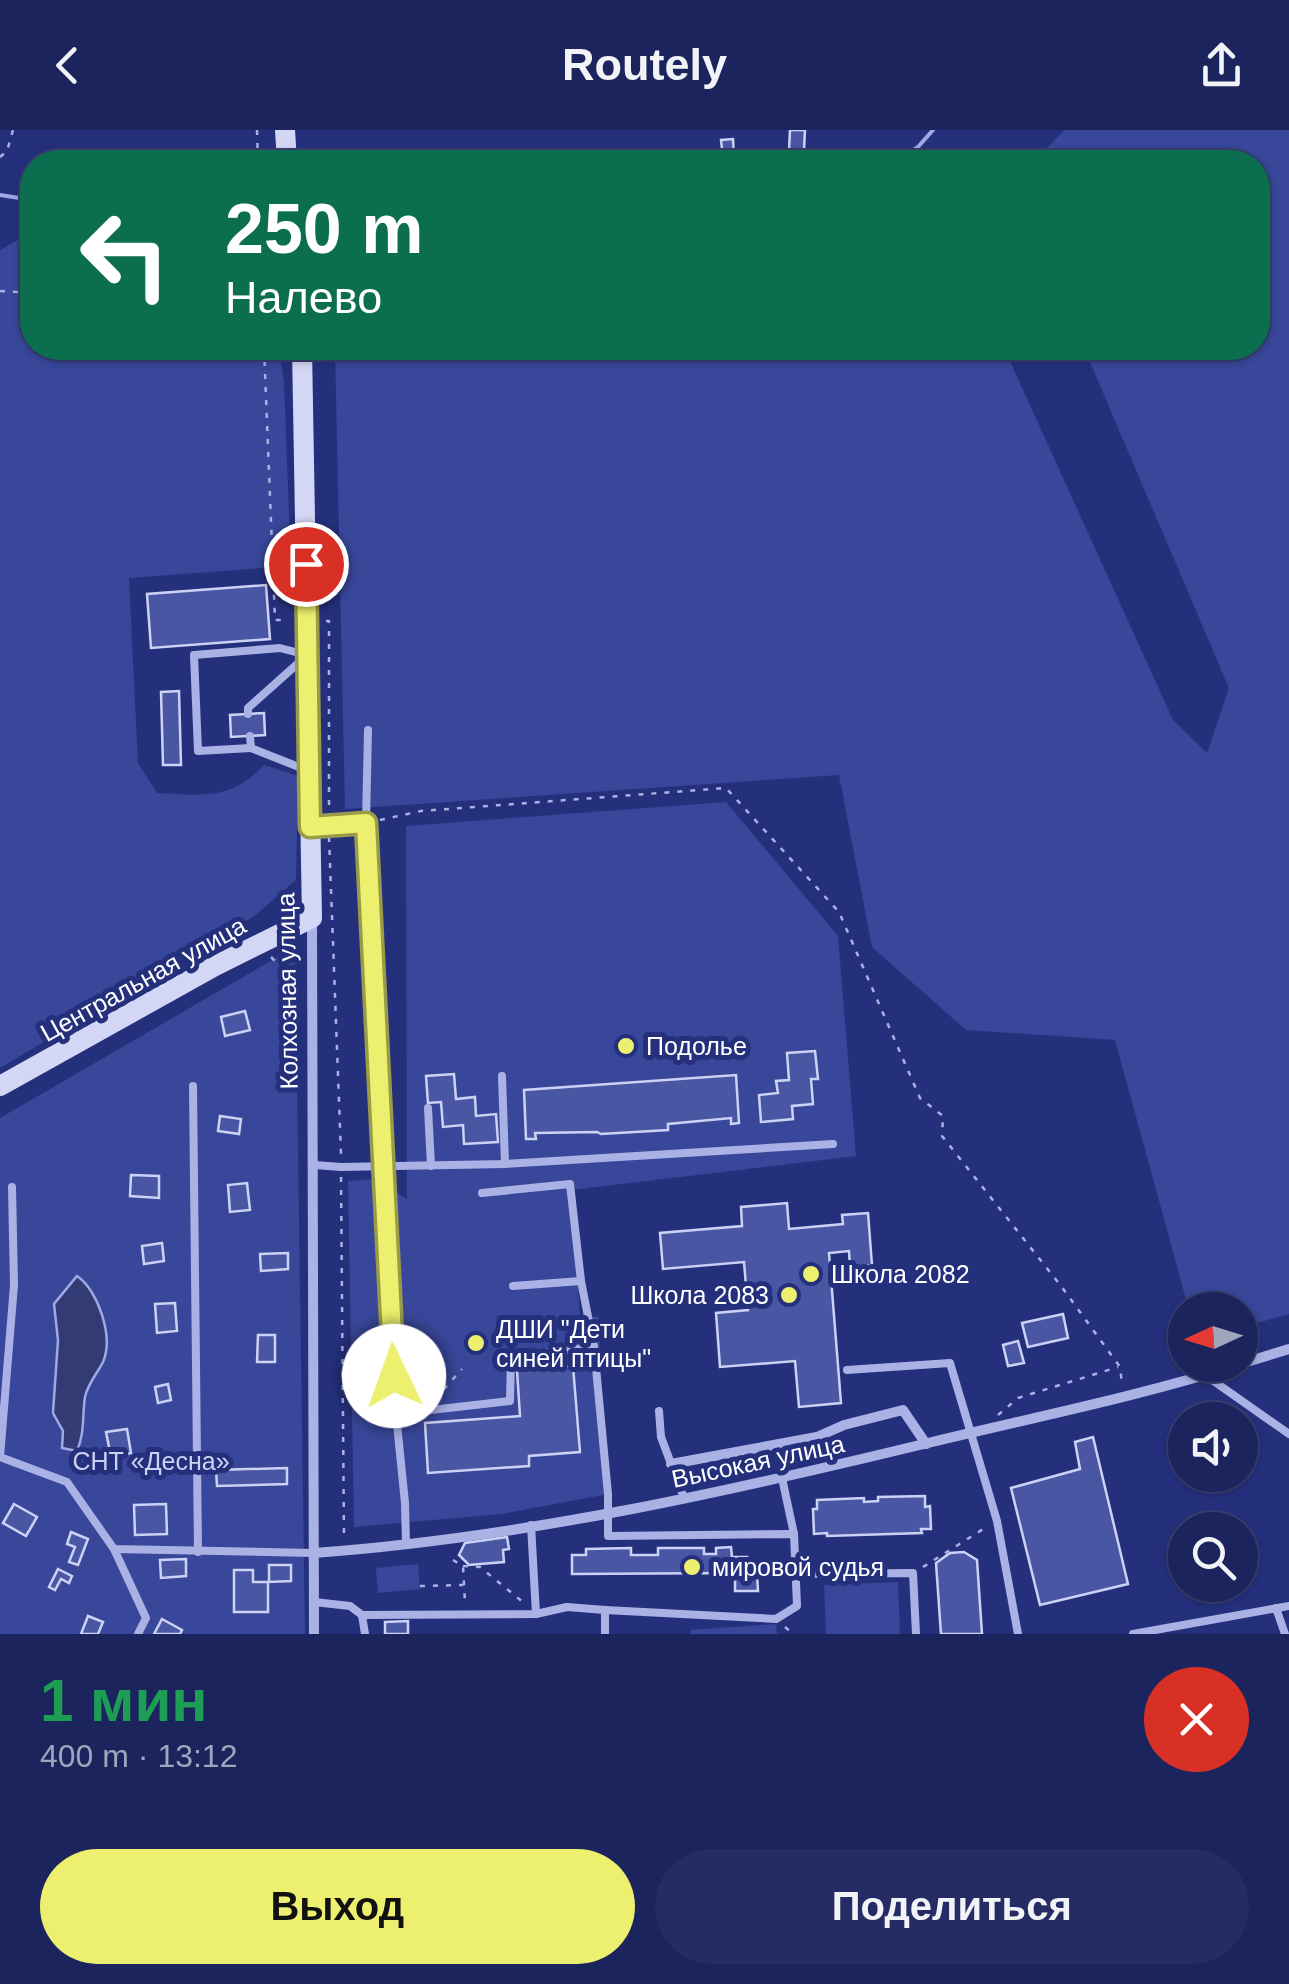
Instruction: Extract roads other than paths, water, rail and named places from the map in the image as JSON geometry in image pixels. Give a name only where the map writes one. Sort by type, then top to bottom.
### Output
[{"type":"street","name":"Колхозная улица","points":[[302,360],[312,918],[314,1634]]},
{"type":"street","name":"Центральная улица","points":[[0,1086],[215,966],[312,918]]},
{"type":"street","name":"Высокая улица","points":[[1258,1359],[1289,1349]]},
{"type":"street","name":"Высокая улица","points":[[314,1553],[406,1545],[684,1498],[1180,1382]]},
{"type":"street","points":[[671,1464],[817,1438],[844,1425],[903,1410],[926,1444]]},
{"type":"lane","points":[[307,656],[280,648],[194,655],[198,751],[250,748],[309,771]]},
{"type":"lane","points":[[248,714],[248,708],[307,656]]},
{"type":"lane","points":[[368,730],[366,823],[406,1545]]},
{"type":"lane","points":[[250,736],[250,748]]},
{"type":"lane","points":[[310,827],[366,823]]},
{"type":"lane","points":[[502,1076],[505,1164]]},
{"type":"lane","points":[[192,1086],[198,1552]]},
{"type":"lane","points":[[428,1108],[431,1166]]},
{"type":"lane","points":[[314,1164],[505,1164],[833,1144]]},
{"type":"lane","points":[[482,1193],[570,1184],[580,1281],[594,1346],[608,1494],[608,1536],[794,1534]]},
{"type":"lane","points":[[12,1187],[14,1285],[0,1457],[67,1482],[114,1549],[146,1618],[138,1634]]},
{"type":"lane","points":[[514,1286],[580,1281]]},
{"type":"lane","points":[[396,1414],[510,1401],[511,1356],[594,1346]]},
{"type":"lane","points":[[848,1370],[950,1363],[997,1521],[1018,1634]]},
{"type":"lane","points":[[1213,1382],[1289,1434]]},
{"type":"lane","points":[[659,1412],[660,1437],[684,1498]]},
{"type":"lane","points":[[314,1602],[350,1606],[362,1615],[536,1614],[567,1608],[776,1619],[798,1606],[794,1534],[782,1478]]},
{"type":"lane","points":[[530,1525],[536,1614]]},
{"type":"lane","points":[[114,1549],[314,1553]]},
{"type":"lane","points":[[796,1574],[914,1573],[916,1634]]},
{"type":"lane","points":[[1133,1634],[1289,1606]]},
{"type":"lane","points":[[1276,1608],[1285,1634]]},
{"type":"lane","points":[[605,1610],[605,1634]]},
{"type":"lane","points":[[362,1615],[365,1634]]},
{"type":"waterway","points":[[914,150],[933,130]]},
{"type":"waterway","points":[[0,195],[20,198]]},
{"type":"place","name":"Подолье","points":[[626,1046]]},
{"type":"place","name":"Школа 2082","points":[[811,1274]]},
{"type":"place","name":"Школа 2083","points":[[789,1295]]},
{"type":"place","name":"ДШИ \"Дети синей птицы\"","points":[[476,1343]]},
{"type":"place","name":"мировой судья","points":[[692,1567]]},
{"type":"park label","name":"СНТ «Десна»","points":[[151,1461]]}]
